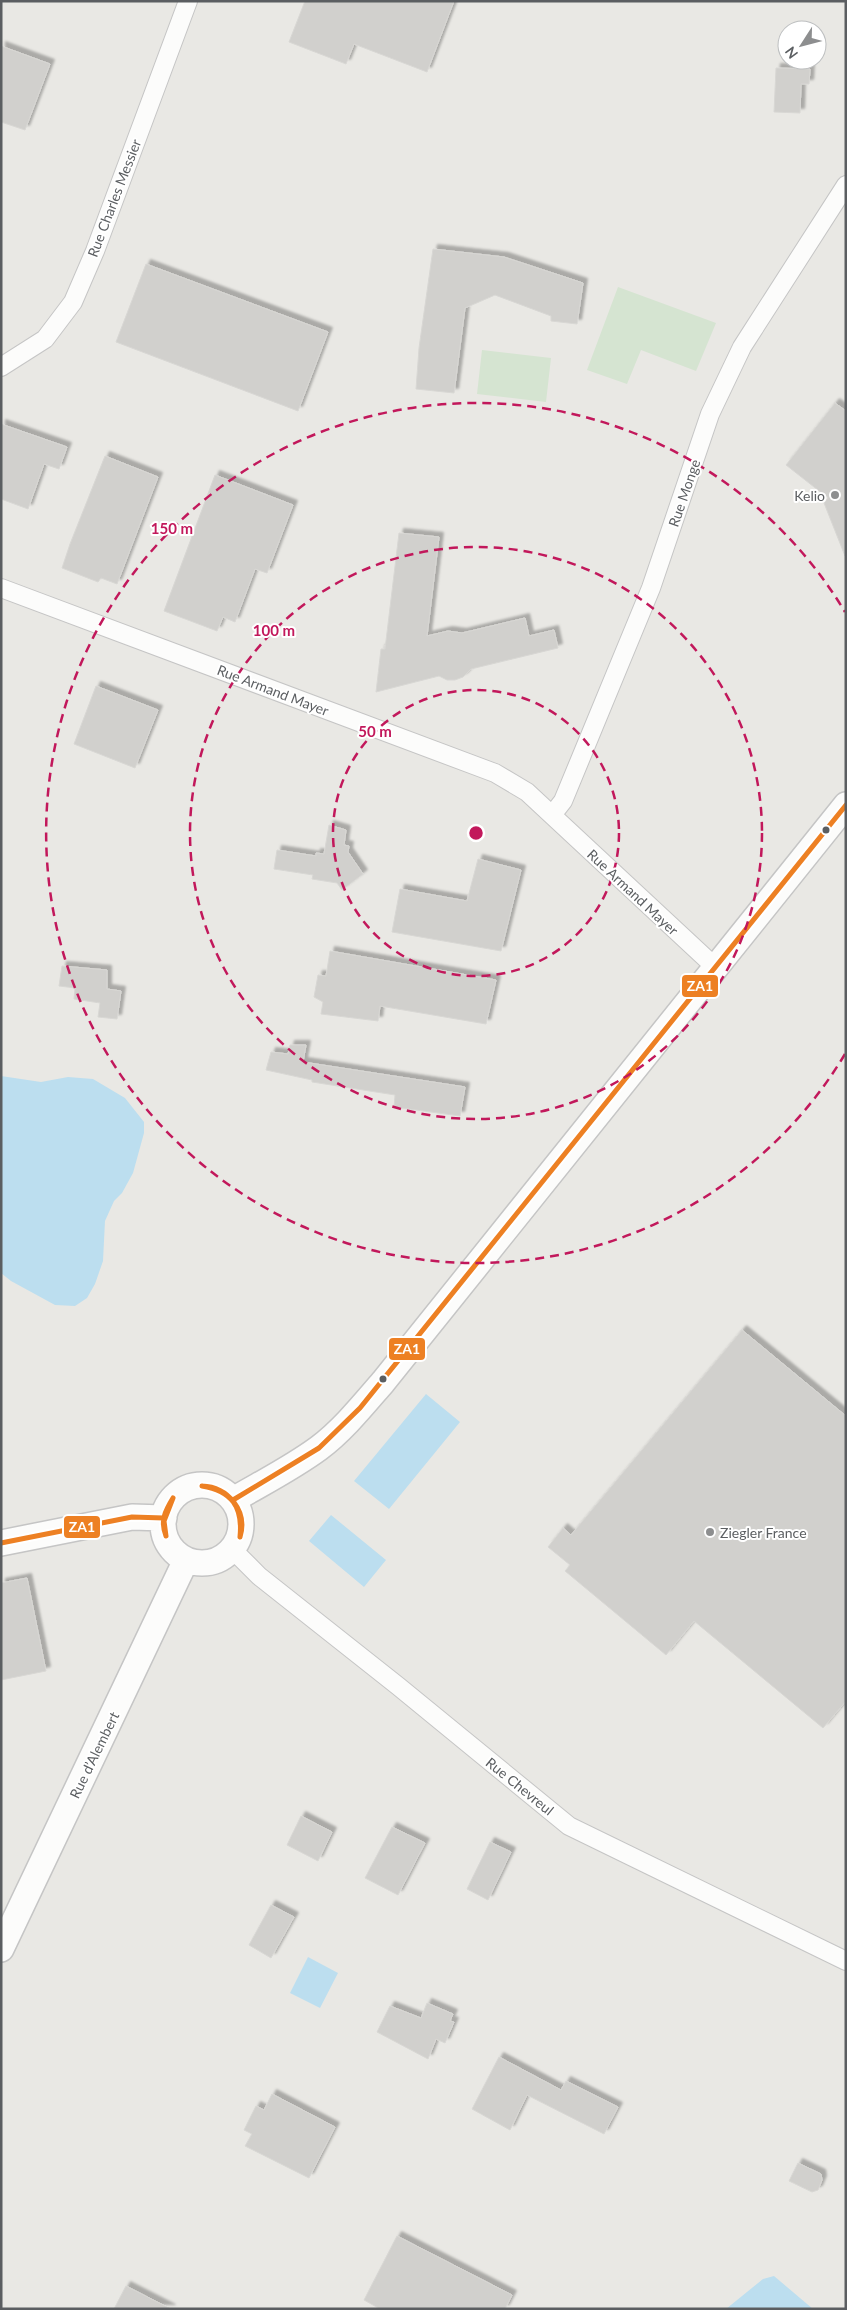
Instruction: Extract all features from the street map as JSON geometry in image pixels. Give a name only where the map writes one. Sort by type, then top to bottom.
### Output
[{"type":"street","name":"Rue Charles Messier","points":[[1,367],[45,339],[73,302],[95,251],[188,1]]},
{"type":"street","name":"Rue Monge","points":[[552,815],[563,801],[652,588],[710,414],[742,347],[846,185]]},
{"type":"street","name":"Rue Armand Mayer","points":[[1,588],[495,773],[527,792],[714,966]]},
{"type":"street","points":[[233,1500],[293,1466],[320,1447],[354,1415],[389,1374],[714,966],[846,805]]},
{"type":"street","points":[[192,1486],[214,1487],[225,1492],[233,1500],[240,1512],[242,1525],[240,1538],[233,1550],[223,1558],[211,1563],[198,1564],[186,1560],[175,1553],[168,1543],[164,1530],[164,1518],[173,1498],[181,1491],[192,1486]]},
{"type":"street","points":[[1,1543],[132,1517],[164,1518]]},
{"type":"street","name":"Rue Chevreul","points":[[233,1550],[258,1576],[398,1686],[569,1826],[846,1961]]},
{"type":"street","name":"Rue d’Alembert","points":[[1,1949],[186,1560]]},
{"type":"green space","points":[[618,287],[716,323],[696,371],[641,350],[627,384],[587,370]]},
{"type":"green space","points":[[482,350],[551,358],[546,402],[477,394]]},
{"type":"water","points":[[1,1076],[41,1082],[68,1077],[93,1079],[125,1098],[144,1122],[144,1133],[133,1173],[122,1193],[114,1201],[105,1221],[103,1261],[95,1284],[87,1298],[75,1306],[55,1305],[11,1281],[1,1273]]},
{"type":"water","points":[[426,1394],[460,1422],[389,1509],[354,1481]]},
{"type":"water","points":[[331,1515],[386,1560],[364,1587],[309,1541]]},
{"type":"water","points":[[308,1957],[338,1973],[320,2008],[290,1993]]},
{"type":"water","points":[[774,2276],[813,2309],[726,2309],[763,2279]]},
{"type":"building","points":[[305,1],[454,1],[427,72],[354,44],[346,64],[289,42]]},
{"type":"building","points":[[1,46],[50,64],[25,130],[1,122]]},
{"type":"building","points":[[776,68],[777,70],[810,70],[809,84],[801,84],[800,113],[774,112]]},
{"type":"building","points":[[433,249],[504,257],[583,283],[577,324],[551,321],[551,316],[495,295],[465,308],[454,393],[416,389],[419,348]]},
{"type":"building","points":[[146,264],[328,332],[298,411],[116,342]]},
{"type":"building","name":"Kelio","points":[[835,403],[846,411],[845,556],[824,503],[828,498],[786,465]]},
{"type":"building","points":[[1,424],[67,447],[59,469],[44,464],[28,509],[1,499]]},
{"type":"building","points":[[105,456],[158,477],[117,584],[101,578],[98,582],[62,568]]},
{"type":"building","points":[[215,475],[293,505],[267,573],[255,569],[235,622],[223,617],[217,631],[164,611]]},
{"type":"building","points":[[399,533],[439,537],[427,636],[448,631],[462,633],[525,618],[529,636],[554,630],[558,648],[471,669],[463,677],[455,680],[447,680],[439,676],[376,692],[381,649],[385,649]]},
{"type":"building","points":[[96,686],[158,710],[135,768],[74,744]]},
{"type":"building","points":[[329,825],[346,830],[344,845],[349,846],[348,852],[363,874],[342,890],[337,883],[312,879],[313,875],[274,869],[277,850],[316,856],[316,853],[324,854]]},
{"type":"building","points":[[478,859],[521,870],[501,951],[392,932],[400,889],[467,901]]},
{"type":"building","points":[[330,951],[496,980],[486,1024],[380,1006],[378,1021],[321,1014],[323,1002],[314,997],[318,975],[326,976]]},
{"type":"building","points":[[62,966],[107,970],[107,989],[121,991],[117,1019],[98,1017],[100,1003],[74,999],[75,988],[59,986]]},
{"type":"building","points":[[290,1045],[306,1045],[303,1062],[465,1087],[460,1116],[394,1107],[395,1095],[312,1082],[312,1080],[266,1070],[271,1052],[288,1054]]},
{"type":"building","name":"Ziegler France","points":[[742,1330],[846,1416],[846,1701],[823,1728],[694,1621],[666,1655],[565,1571],[570,1565],[548,1547],[563,1528],[571,1535]]},
{"type":"building","points":[[27,1578],[46,1671],[1,1680],[1,1583]]},
{"type":"building","points":[[301,1816],[332,1832],[318,1861],[287,1845]]},
{"type":"building","points":[[392,1827],[425,1843],[398,1895],[365,1878]]},
{"type":"building","points":[[490,1842],[511,1852],[488,1900],[467,1889]]},
{"type":"building","points":[[271,1905],[294,1917],[271,1958],[249,1945]]},
{"type":"building","points":[[427,2003],[453,2014],[450,2021],[454,2022],[445,2043],[436,2039],[428,2059],[377,2032],[390,2006],[421,2018]]},
{"type":"building","points":[[499,2057],[561,2090],[566,2081],[618,2107],[604,2134],[527,2095],[510,2130],[472,2109]]},
{"type":"building","points":[[272,2094],[335,2127],[309,2178],[245,2146],[252,2134],[244,2130],[256,2106],[264,2110]]},
{"type":"building","points":[[798,2163],[821,2174],[822,2180],[818,2190],[812,2192],[789,2181]]},
{"type":"building","points":[[397,2236],[512,2295],[505,2309],[380,2309],[364,2300]]},
{"type":"building","points":[[126,2286],[171,2309],[114,2309]]},
{"type":"transit line","name":"ZA1","points":[[233,1500],[319,1448],[360,1408],[846,805]]},
{"type":"transit line","name":"ZA1","points":[[202,1486],[221,1492],[233,1502],[240,1517],[240,1537]]},
{"type":"transit line","name":"ZA1","points":[[202,1486],[220,1491],[234,1502],[241,1518],[240,1537]]},
{"type":"transit line","name":"ZA1","points":[[166,1536],[163,1521],[173,1498]]},
{"type":"transit line","name":"ZA1","points":[[166,1536],[164,1521],[173,1498]]},
{"type":"transit line","name":"ZA1","points":[[1,1543],[132,1517],[164,1518]]},
{"type":"place","name":"Kelio","points":[[835,495]]},
{"type":"place","name":"Ziegler France","points":[[710,1532]]}]
